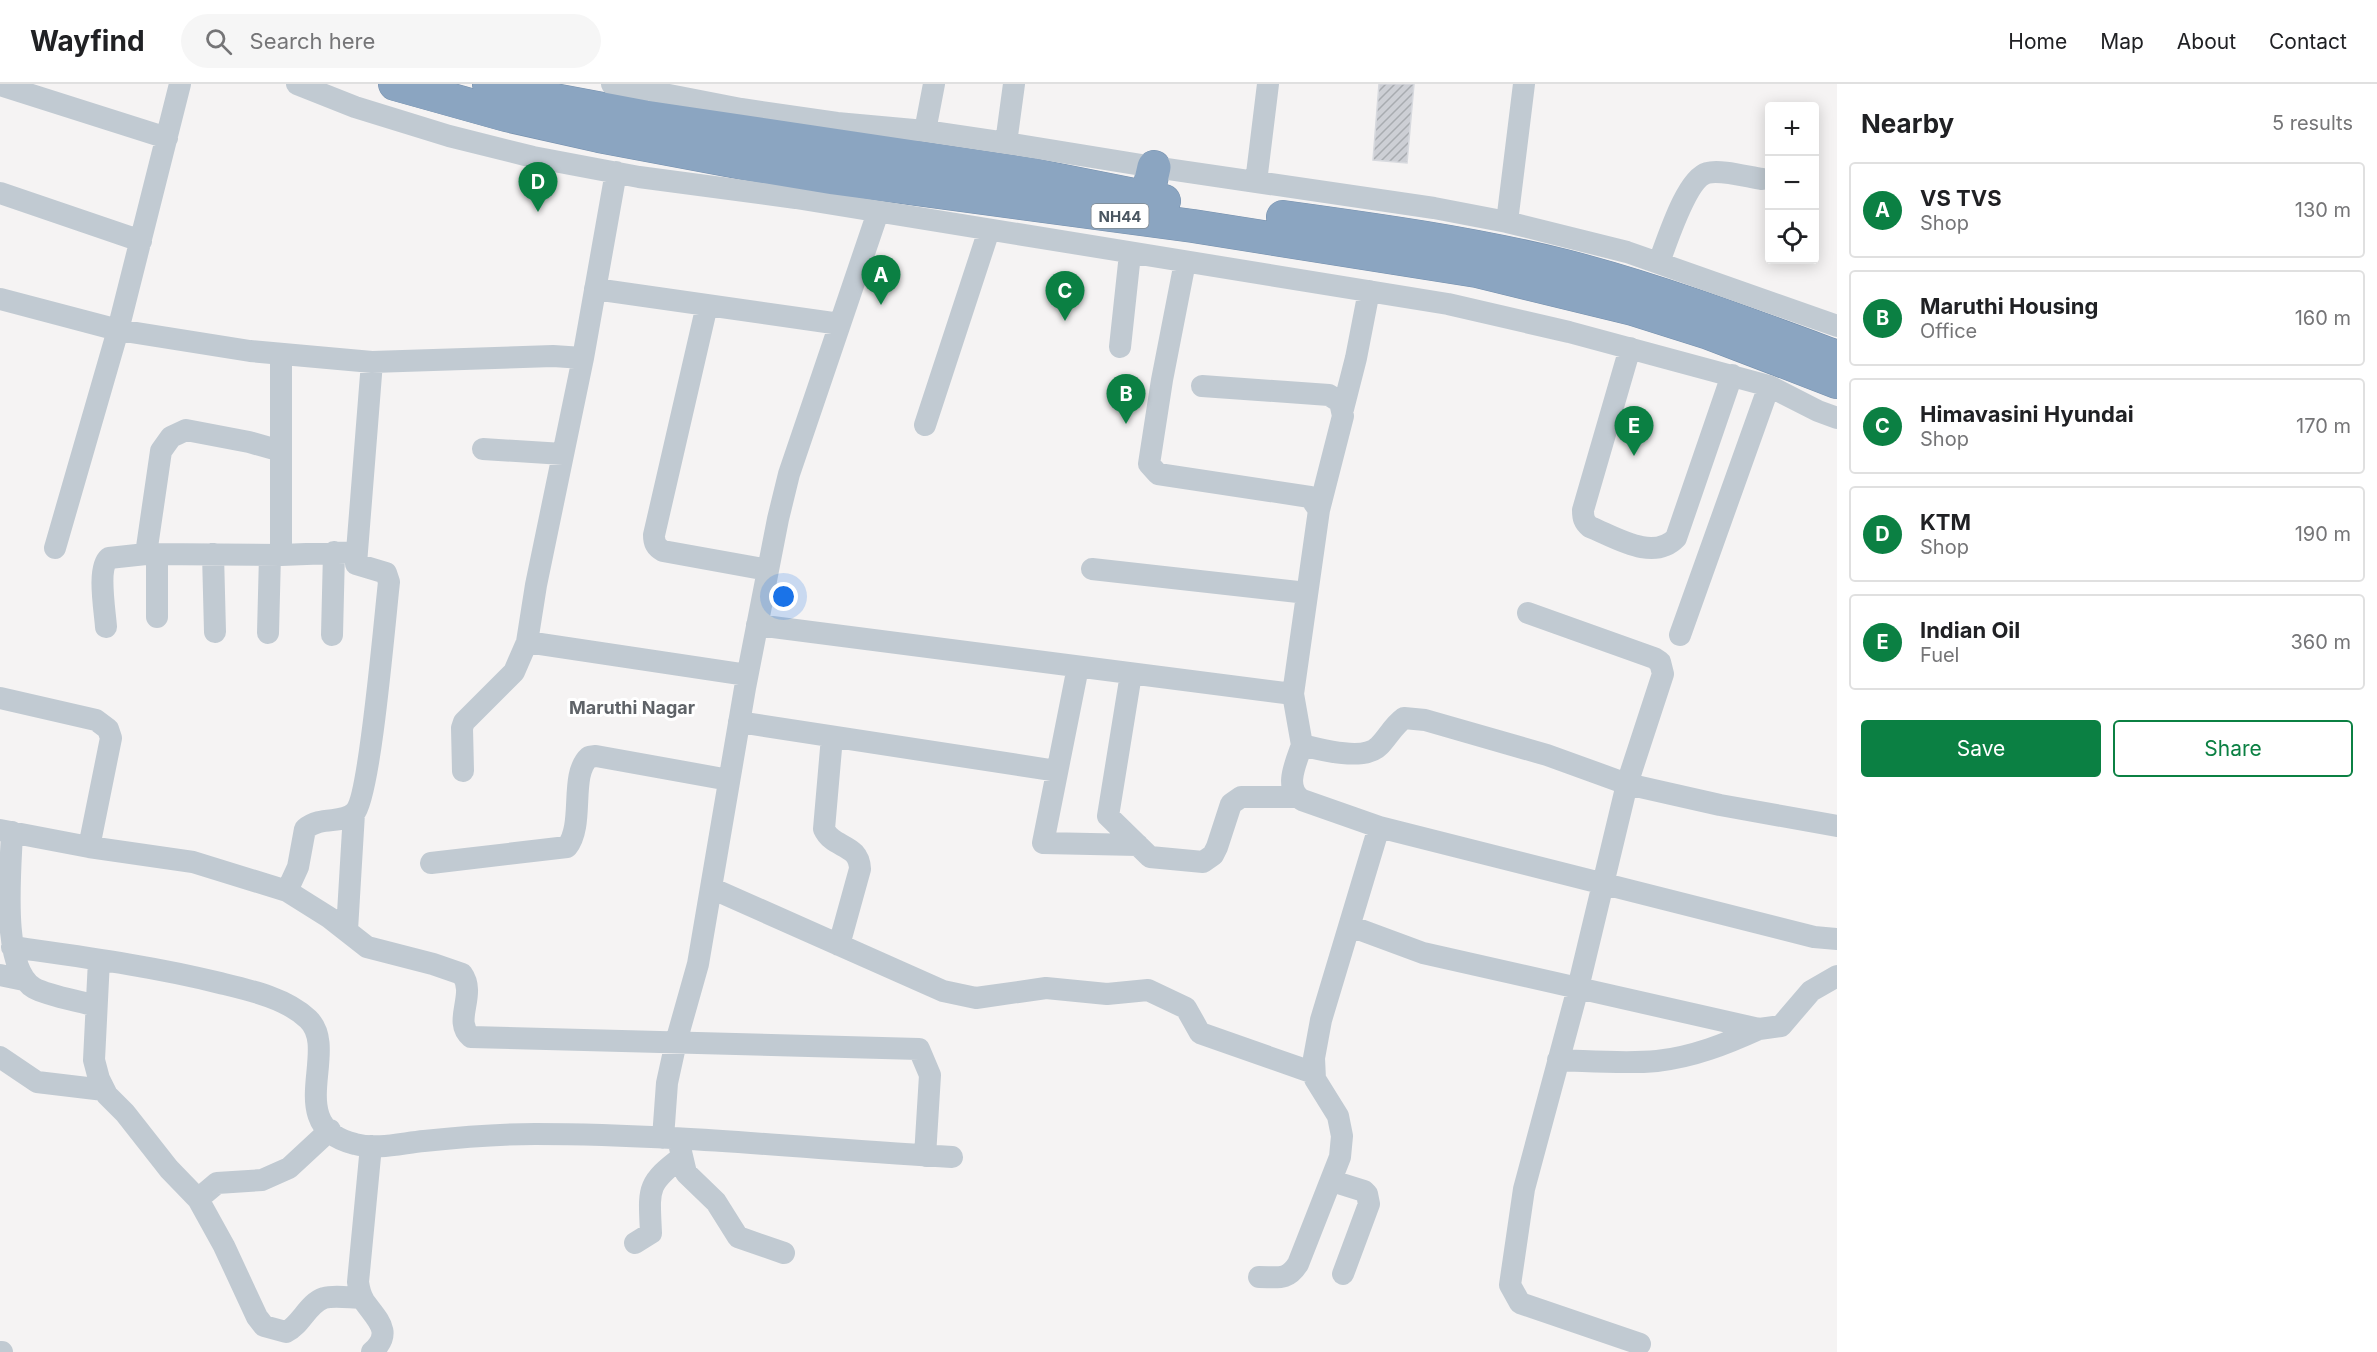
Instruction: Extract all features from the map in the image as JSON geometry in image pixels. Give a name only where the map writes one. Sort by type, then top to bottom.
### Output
[{"type":"highway","name":"NH44","points":[[395,84],[506,116],[755,165],[834,178],[1204,228],[1477,271],[1633,309],[1709,333],[1837,382]]},
{"type":"highway","name":"NH44","points":[[489,84],[544,98],[645,117],[1033,175],[1147,198],[1439,239],[1566,267],[1666,295],[1837,357]]},
{"type":"highway","points":[[1147,198],[1154,167]]},
{"type":"street","points":[[0,84],[167,138]]},
{"type":"street","points":[[55,548],[118,330],[180,84]]},
{"type":"street","points":[[297,84],[356,107],[449,136],[533,157],[1448,304],[1732,375],[1769,386],[1837,418]]},
{"type":"street","points":[[612,84],[741,110],[837,123],[925,131],[1434,208],[1507,222],[1659,262],[1837,326]]},
{"type":"street","points":[[925,131],[934,84]]},
{"type":"street","points":[[1006,143],[1014,84]]},
{"type":"street","points":[[1256,182],[1268,84]]},
{"type":"street","points":[[1507,222],[1524,84]]},
{"type":"street","points":[[463,771],[462,728],[464,722],[514,672],[527,642],[536,585],[583,358],[616,172]]},
{"type":"street","points":[[1659,262],[1688,192],[1696,180],[1704,174],[1714,172],[1762,179]]},
{"type":"street","points":[[0,193],[141,241]]},
{"type":"street","points":[[784,1253],[738,1237],[716,1202],[686,1173],[674,1145],[667,1083],[675,1042],[698,964],[747,675],[789,474],[878,212]]},
{"type":"street","points":[[925,425],[989,231]]},
{"type":"street","points":[[1120,347],[1130,254]]},
{"type":"street","points":[[1185,262],[1162,380],[1149,464],[1158,474],[1310,497],[1319,510]]},
{"type":"street","points":[[595,289],[840,324]]},
{"type":"street","points":[[1297,797],[1292,785],[1293,774],[1302,745],[1293,694],[1307,593],[1319,510],[1343,416],[1369,291]]},
{"type":"street","points":[[0,299],[118,330],[250,351],[372,362],[553,356],[583,358]]},
{"type":"street","points":[[707,305],[654,542],[663,551],[768,570]]},
{"type":"street","points":[[1630,348],[1583,510],[1583,517],[1590,527],[1645,548],[1661,548],[1676,538],[1732,375]]},
{"type":"street","points":[[268,633],[281,451],[281,354]]},
{"type":"street","points":[[287,891],[298,867],[305,829],[321,820],[342,819],[354,813],[360,805],[370,751],[388,582],[386,573],[356,564],[372,362]]},
{"type":"street","points":[[1202,386],[1329,395],[1340,402],[1343,409]]},
{"type":"street","points":[[1680,635],[1769,386]]},
{"type":"street","points":[[157,617],[152,554],[161,451],[171,437],[186,430],[249,442],[281,451]]},
{"type":"street","points":[[483,449],[563,454]]},
{"type":"street","points":[[332,635],[334,552]]},
{"type":"street","points":[[106,627],[102,574],[105,562],[109,558],[152,554],[275,555],[357,552]]},
{"type":"street","points":[[213,554],[215,632]]},
{"type":"street","points":[[1092,569],[1307,593]]},
{"type":"street","points":[[1528,613],[1654,658],[1660,662],[1663,674],[1628,784],[1578,988],[1524,1189],[1509,1285],[1520,1303],[1640,1344]]},
{"type":"street","points":[[757,625],[1293,694]]},
{"type":"street","points":[[527,642],[747,675]]},
{"type":"street","points":[[1078,667],[1043,843],[1138,845]]},
{"type":"street","points":[[1131,674],[1108,816],[1150,857],[1203,862],[1213,855],[1234,800],[1240,797],[1297,797],[1379,827],[1814,937],[1837,939]]},
{"type":"street","points":[[0,698],[96,720],[108,729],[111,738],[88,847]]},
{"type":"street","points":[[1302,745],[1324,751],[1370,753],[1379,747],[1395,725],[1404,718],[1425,720],[1546,755],[1628,784],[1720,805],[1837,826]]},
{"type":"street","points":[[739,722],[1057,771]]},
{"type":"street","points":[[832,737],[824,829],[831,839],[856,853],[860,858],[861,869],[839,945]]},
{"type":"street","points":[[431,863],[567,847],[574,832],[582,768],[589,757],[596,756],[729,780]]},
{"type":"street","points":[[347,930],[354,813]]},
{"type":"street","points":[[1259,1277],[1285,1277],[1292,1273],[1298,1264],[1340,1156],[1338,1116],[1314,1072],[1314,1058],[1321,1020],[1379,827]]},
{"type":"street","points":[[24,980],[12,947],[6,831],[88,847],[193,862],[287,891],[347,930],[367,947],[462,974],[469,989],[463,1022],[467,1034],[471,1037],[919,1049],[930,1075],[925,1156]]},
{"type":"street","points":[[711,888],[943,991],[976,998],[1046,988],[1107,994],[1148,990],[1186,1008],[1200,1033],[1314,1072]]},
{"type":"street","points":[[1350,927],[1423,953],[1759,1029]]},
{"type":"street","points":[[12,947],[172,971],[273,998],[306,1017],[317,1035],[315,1107],[322,1122],[330,1130],[343,1140],[356,1145],[370,1146],[492,1134],[952,1158]]},
{"type":"street","points":[[99,960],[94,1060],[99,1079],[104,1090],[169,1169],[198,1199],[224,1246],[257,1317],[264,1326],[286,1332],[293,1329],[318,1301],[326,1298],[362,1298]]},
{"type":"street","points":[[0,975],[24,980],[35,988],[96,1006]]},
{"type":"street","points":[[1558,1060],[1656,1061],[1692,1054],[1725,1044],[1759,1029],[1781,1026],[1811,991],[1837,976]]},
{"type":"street","points":[[0,1057],[37,1082],[104,1090]]},
{"type":"street","points":[[198,1199],[214,1184],[262,1180],[289,1168],[330,1130]]},
{"type":"street","points":[[635,1243],[651,1233],[649,1196],[674,1145]]},
{"type":"street","points":[[370,1146],[358,1282],[362,1298],[379,1321],[383,1331],[382,1340],[372,1352]]},
{"type":"street","points":[[1332,1181],[1364,1191],[1369,1204],[1343,1274]]},
{"type":"building","points":[[1379,84],[1414,84],[1407,163],[1373,160]]},
{"type":"place","name":"KTM","points":[[538,212]]},
{"type":"place","name":"VS TVS","points":[[881,305]]},
{"type":"place","name":"Himavasini Hyundai","points":[[1065,321]]},
{"type":"place","name":"Maruthi Housing","points":[[1126,424]]},
{"type":"place","name":"Indian Oil","points":[[1634,456]]},
{"type":"district","name":"Maruthi Nagar","points":[[632,707]]}]
